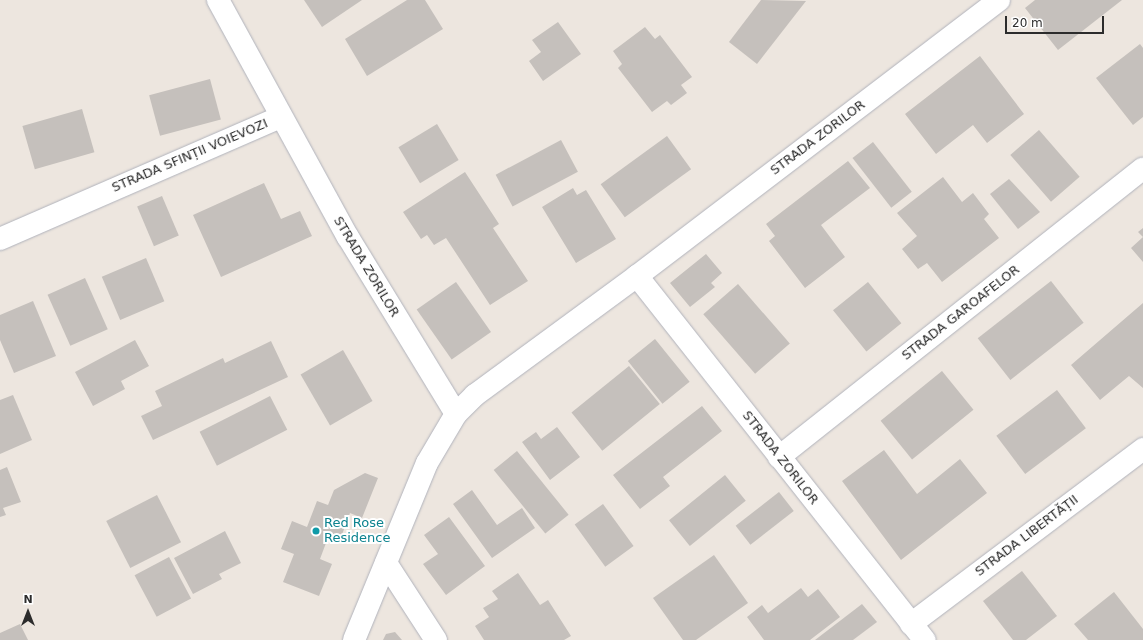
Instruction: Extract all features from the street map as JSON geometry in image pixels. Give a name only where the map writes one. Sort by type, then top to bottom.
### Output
[{"type":"street","name":"STRADA SFINȚII VOIEVOZI","points":[[0,239],[280,117],[218,0]]},
{"type":"street","name":"STRADA ZORILOR","points":[[354,640],[427,463],[456,414],[496,377],[636,276],[999,0]]},
{"type":"street","name":"STRADA ZORILOR","points":[[280,117],[456,414]]},
{"type":"street","name":"STRADA GAROAFELOR","points":[[779,457],[1143,169]]},
{"type":"street","name":"STRADA ZORILOR","points":[[636,276],[918,632]]},
{"type":"street","name":"STRADA LIBERTĂȚII","points":[[918,632],[1143,449]]},
{"type":"street","points":[[386,563],[436,640]]},
{"type":"building","points":[[304,0],[362,0],[322,27]]},
{"type":"building","points":[[407,0],[425,0],[443,29],[367,76],[345,39]]},
{"type":"building","points":[[761,0],[806,1],[757,64],[729,42]]},
{"type":"building","points":[[1035,0],[1122,0],[1058,50],[1025,8]]},
{"type":"building","points":[[558,22],[581,54],[543,81],[529,61],[541,52],[532,40]]},
{"type":"building","points":[[645,27],[655,39],[660,35],[692,77],[681,85],[687,93],[671,105],[667,101],[652,112],[618,68],[622,64],[613,51]]},
{"type":"building","points":[[1140,44],[1143,48],[1143,117],[1133,125],[1096,78]]},
{"type":"building","points":[[980,56],[1024,114],[987,143],[973,125],[936,154],[905,114]]},
{"type":"building","points":[[210,79],[221,120],[160,136],[149,95]]},
{"type":"building","points":[[82,109],[94,152],[35,169],[22,126]]},
{"type":"building","points":[[437,124],[459,160],[420,183],[398,147]]},
{"type":"building","points":[[1039,130],[1080,177],[1051,202],[1010,155]]},
{"type":"building","points":[[667,136],[691,169],[625,217],[601,184]]},
{"type":"building","points":[[561,140],[578,172],[513,207],[496,175]]},
{"type":"building","points":[[873,142],[912,192],[891,208],[853,158]]},
{"type":"building","points":[[848,161],[870,188],[821,225],[845,257],[805,288],[769,241],[775,236],[766,224]]},
{"type":"building","points":[[465,172],[499,224],[493,228],[528,281],[490,305],[446,238],[434,245],[427,235],[421,239],[403,212]]},
{"type":"building","points":[[943,177],[962,202],[973,193],[989,214],[984,219],[999,238],[942,282],[927,263],[918,269],[902,249],[917,236],[897,213]]},
{"type":"building","points":[[1009,179],[1040,212],[1018,229],[990,194]]},
{"type":"building","points":[[264,183],[281,219],[300,211],[312,236],[221,277],[193,215]]},
{"type":"building","points":[[573,188],[577,195],[586,190],[616,239],[576,263],[542,207]]},
{"type":"building","points":[[162,196],[179,236],[154,246],[137,207]]},
{"type":"building","points":[[1143,228],[1143,237],[1138,232]]},
{"type":"building","points":[[1143,237],[1143,262],[1131,248]]},
{"type":"building","points":[[706,254],[722,273],[711,283],[715,287],[690,307],[670,283]]},
{"type":"building","points":[[146,258],[164,301],[120,320],[102,277]]},
{"type":"building","points":[[85,278],[108,329],[70,346],[48,295]]},
{"type":"building","points":[[1051,281],[1084,323],[1010,380],[978,338]]},
{"type":"building","points":[[456,282],[491,332],[452,359],[417,310]]},
{"type":"building","points":[[868,282],[901,323],[866,352],[833,310]]},
{"type":"building","points":[[738,284],[790,344],[755,374],[703,314]]},
{"type":"building","points":[[33,301],[56,356],[14,373],[0,340],[0,315]]},
{"type":"building","points":[[1143,303],[1143,388],[1129,376],[1100,400],[1071,365]]},
{"type":"building","points":[[655,339],[690,382],[662,404],[628,361]]},
{"type":"building","points":[[135,340],[149,366],[121,381],[125,389],[93,406],[75,372]]},
{"type":"building","points":[[271,341],[288,377],[153,440],[141,416],[162,406],[155,391],[223,358],[225,363]]},
{"type":"building","points":[[343,350],[373,401],[330,426],[301,374]]},
{"type":"building","points":[[629,366],[660,404],[602,451],[571,413]]},
{"type":"building","points":[[942,371],[973,410],[912,460],[881,421]]},
{"type":"building","points":[[1057,390],[1086,428],[1025,474],[996,436]]},
{"type":"building","points":[[13,395],[32,440],[0,454],[0,400]]},
{"type":"building","points":[[270,396],[287,430],[217,466],[200,432]]},
{"type":"building","points":[[702,406],[722,431],[663,477],[670,486],[640,509],[613,475]]},
{"type":"building","points":[[557,427],[580,457],[550,480],[522,442],[536,432],[541,439]]},
{"type":"building","points":[[884,450],[917,494],[960,459],[987,493],[901,560],[842,481]]},
{"type":"building","points":[[517,451],[569,515],[545,534],[494,470]]},
{"type":"building","points":[[7,467],[21,502],[3,508],[6,515],[0,517],[0,470]]},
{"type":"building","name":"Red Rose Residence","points":[[365,473],[378,478],[362,518],[350,513],[340,540],[329,535],[320,559],[332,564],[319,596],[283,582],[294,554],[281,549],[292,521],[307,527],[317,501],[328,505],[334,490]]},
{"type":"building","points":[[725,475],[746,501],[690,546],[669,520]]},
{"type":"building","points":[[472,490],[497,525],[522,508],[535,528],[492,558],[453,504]]},
{"type":"building","points":[[779,492],[794,511],[750,545],[736,526]]},
{"type":"building","points":[[157,495],[181,542],[130,568],[106,521]]},
{"type":"building","points":[[603,504],[634,546],[605,567],[575,525]]},
{"type":"building","points":[[449,517],[485,566],[446,595],[423,564],[438,554],[424,535]]},
{"type":"building","points":[[225,531],[241,563],[219,574],[222,579],[193,594],[174,558]]},
{"type":"building","points":[[714,555],[748,603],[696,640],[683,640],[653,598]]},
{"type":"building","points":[[169,557],[191,598],[157,617],[135,575]]},
{"type":"building","points":[[1022,571],[1057,616],[1026,640],[1013,640],[983,601]]},
{"type":"building","points":[[518,573],[540,605],[548,600],[571,636],[564,640],[484,640],[475,626],[489,617],[483,608],[498,599],[492,591]]},
{"type":"building","points":[[801,588],[808,597],[818,589],[840,617],[810,640],[764,640],[747,617],[762,605],[768,613]]},
{"type":"building","points":[[1114,592],[1143,629],[1143,640],[1088,640],[1074,624]]},
{"type":"building","points":[[862,604],[877,622],[853,640],[815,640]]},
{"type":"building","points":[[20,624],[28,640],[0,640],[0,633]]},
{"type":"building","points":[[395,632],[402,640],[383,640],[386,634]]},
{"type":"place","name":"Red Rose Residence","points":[[316,531]]}]
